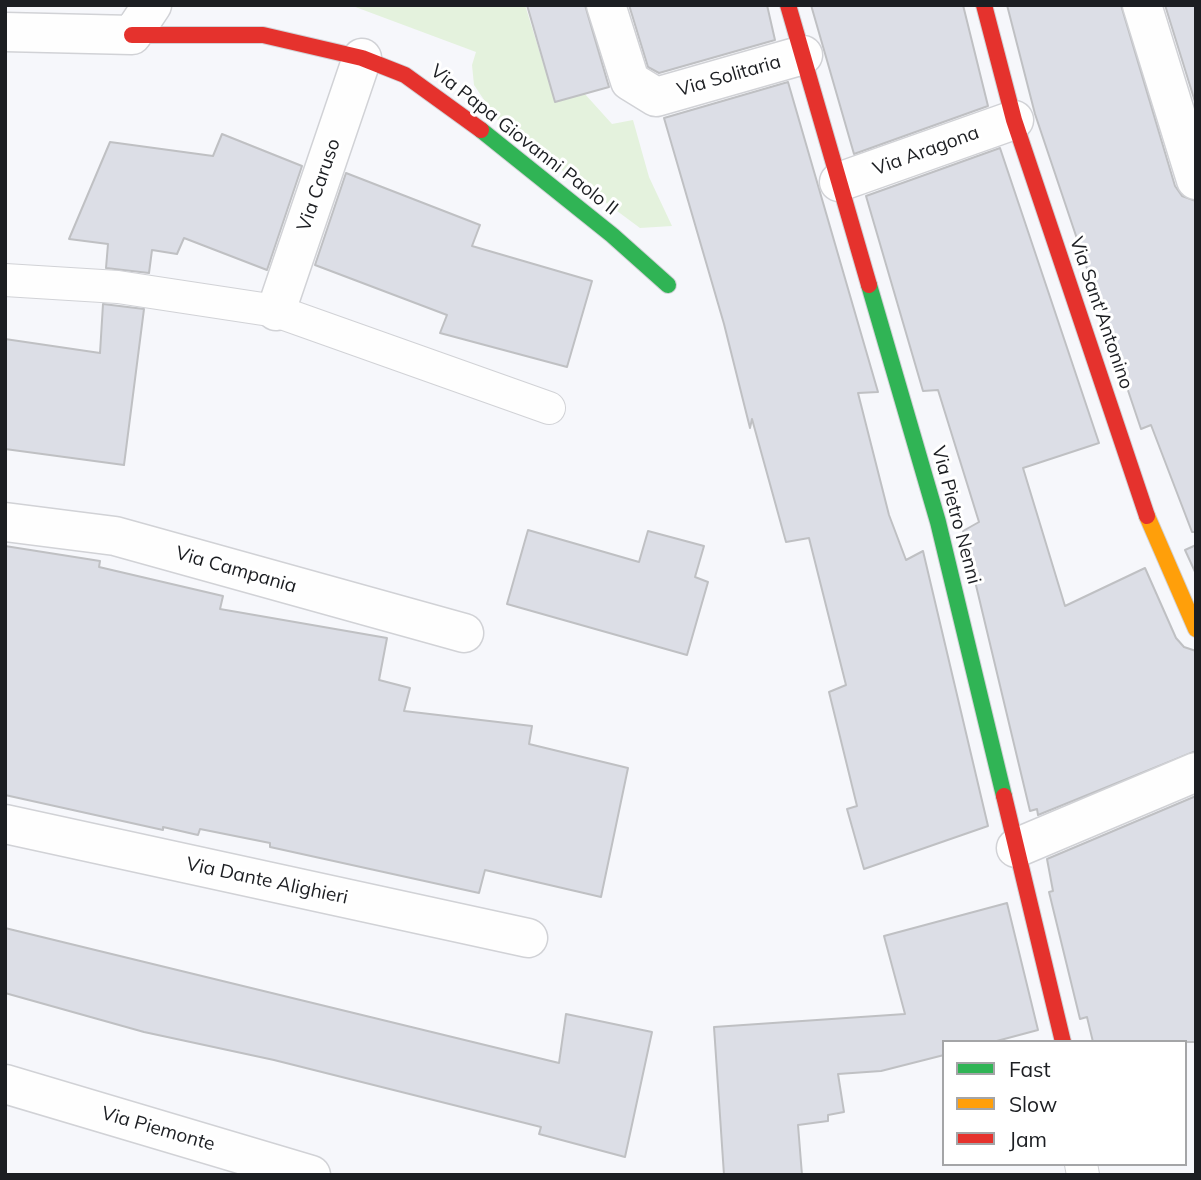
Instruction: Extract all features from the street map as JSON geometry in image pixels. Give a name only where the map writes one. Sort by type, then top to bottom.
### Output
[{"type":"street","name":"Via Solitaria","points":[[606,5],[630,81],[656,97],[803,55]]},
{"type":"street","name":"Via Pietro Nenni","points":[[788,5],[938,522],[1063,1040]]},
{"type":"street","name":"Via Sant'Antonino","points":[[984,5],[1014,120],[1150,525],[1191,607]]},
{"type":"street","points":[[1142,5],[1196,180]]},
{"type":"street","points":[[5,32],[142,20]]},
{"type":"street","name":"Via Papa Giovanni Paolo II","points":[[142,20],[263,35],[362,58],[405,75],[488,135],[612,235],[668,285]]},
{"type":"street","name":"Via Caruso","points":[[276,311],[362,58]]},
{"type":"street","name":"Via Aragona","points":[[839,182],[1014,120]]},
{"type":"street","name":"Via Campania","points":[[5,522],[115,536],[464,633]]},
{"type":"street","points":[[1016,848],[1196,772]]},
{"type":"street","name":"Via Dante Alighieri","points":[[5,824],[528,938]]},
{"type":"street","name":"Via Piemonte","points":[[5,1084],[311,1175]]},
{"type":"lane","points":[[5,280],[118,287],[276,311],[549,408]]},
{"type":"green space","points":[[350,5],[525,5],[555,101],[584,93],[612,124],[633,120],[649,177],[672,226],[640,228],[501,125],[474,85],[472,65],[476,52]]},
{"type":"building","points":[[527,5],[585,5],[609,87],[555,102]]},
{"type":"building","points":[[629,5],[767,5],[775,40],[659,73],[648,67]]},
{"type":"building","points":[[811,5],[963,5],[988,106],[854,154]]},
{"type":"building","points":[[1007,5],[1121,5],[1175,186],[1182,196],[1196,201],[1196,532],[1192,532],[1151,425],[1141,429],[1035,114]]},
{"type":"building","points":[[1165,5],[1196,5],[1196,105]]},
{"type":"building","points":[[788,82],[878,392],[858,393],[889,515],[906,560],[923,551],[988,826],[864,869],[847,809],[857,806],[829,692],[846,685],[809,538],[786,542],[752,419],[750,428],[724,324],[664,118]]},
{"type":"building","points":[[222,134],[302,166],[267,270],[184,238],[177,254],[152,250],[149,273],[106,268],[108,244],[69,239],[110,142],[213,156]]},
{"type":"building","points":[[1000,148],[1099,443],[1023,468],[1065,606],[1145,568],[1176,638],[1184,647],[1196,651],[1196,751],[1038,815],[1037,809],[1030,811],[963,531],[979,522],[938,390],[923,391],[866,196]]},
{"type":"building","points":[[346,173],[480,225],[472,246],[592,281],[567,367],[440,333],[447,315],[315,265]]},
{"type":"building","points":[[103,304],[144,309],[124,465],[5,449],[5,339],[100,353]]},
{"type":"building","points":[[528,530],[639,562],[648,531],[704,546],[695,577],[708,582],[687,655],[507,604]]},
{"type":"building","points":[[1196,545],[1196,574],[1185,550]]},
{"type":"building","points":[[5,546],[100,561],[99,567],[223,596],[220,609],[387,638],[379,680],[410,688],[404,711],[532,726],[529,744],[628,768],[601,897],[485,870],[479,893],[270,847],[270,843],[200,829],[198,835],[163,827],[163,830],[5,795]]},
{"type":"building","points":[[1196,796],[1196,1042],[1093,1040],[1087,1017],[1080,1019],[1049,892],[1053,891],[1047,859]]},
{"type":"building","points":[[1007,903],[1038,1030],[1000,1040],[942,1040],[942,1056],[881,1071],[838,1074],[844,1112],[828,1115],[828,1121],[798,1125],[802,1175],[724,1175],[714,1027],[905,1014],[884,936]]},
{"type":"building","points":[[5,928],[559,1063],[566,1014],[652,1032],[625,1157],[539,1134],[541,1127],[274,1060],[144,1032],[5,993]]},
{"type":"traffic: fast","points":[[481,130],[612,235],[668,285]]},
{"type":"traffic: fast","points":[[869,285],[938,522],[1004,796]]},
{"type":"traffic: slow","points":[[1147,516],[1196,629]]},
{"type":"traffic: jam","points":[[788,5],[869,285]]},
{"type":"traffic: jam","points":[[984,5],[1014,120],[1147,516]]},
{"type":"traffic: jam","points":[[132,35],[263,35],[362,58],[405,75],[481,130]]},
{"type":"traffic: jam","points":[[1004,796],[1063,1040]]}]
